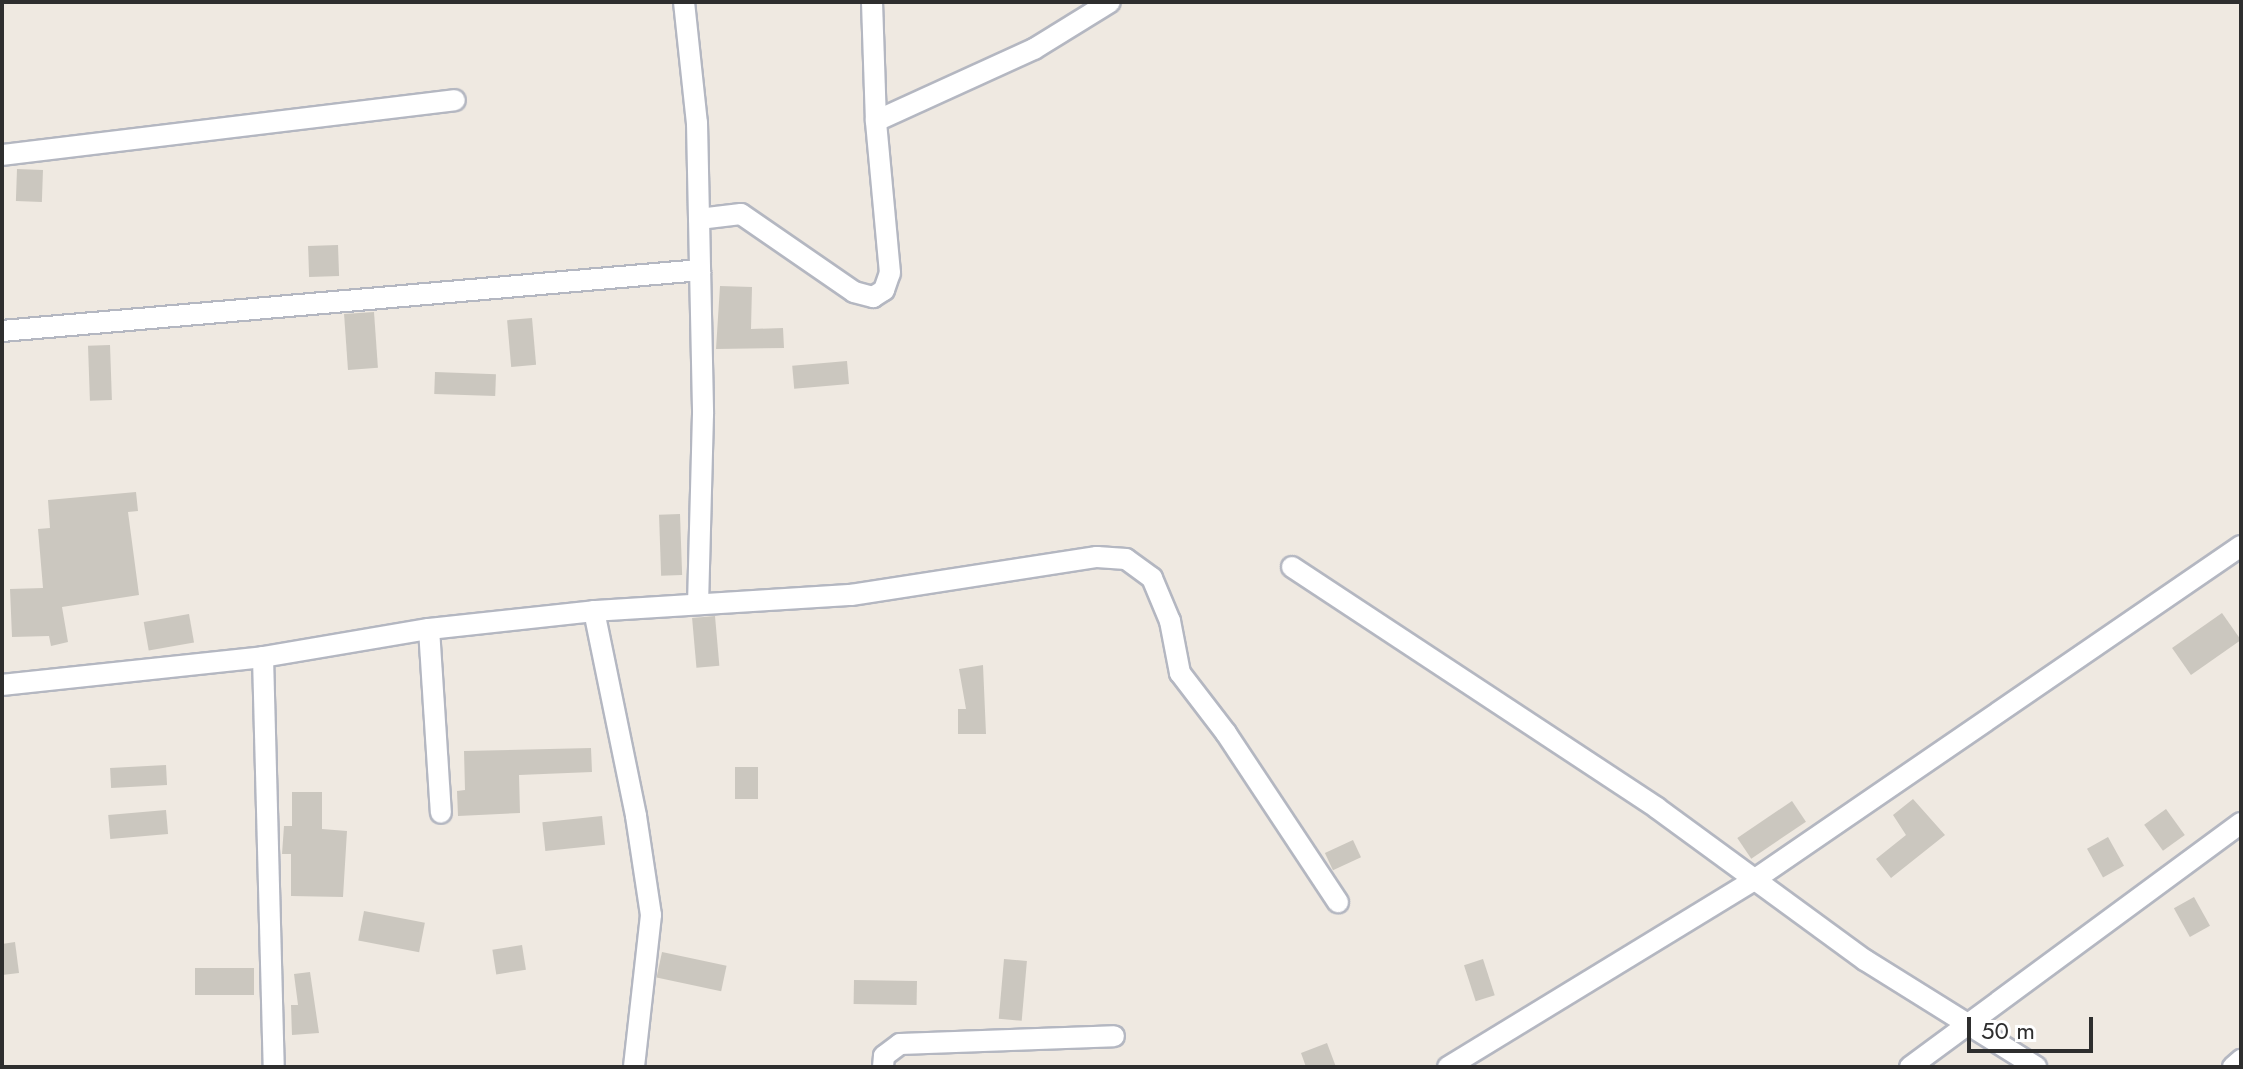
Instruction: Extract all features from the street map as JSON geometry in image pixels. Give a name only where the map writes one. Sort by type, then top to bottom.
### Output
[{"type":"street","points":[[684,2],[697,123],[700,270],[698,604]]},
{"type":"street","points":[[699,219],[741,214],[854,292],[873,297],[884,290],[890,273],[876,121],[872,2]]},
{"type":"street","points":[[876,121],[1034,49],[1110,2]]},
{"type":"street","points":[[2,155],[455,100]]},
{"type":"street","points":[[2,331],[700,270]]},
{"type":"street","points":[[1448,1067],[1751,882],[2241,546]]},
{"type":"street","points":[[2,685],[263,657],[429,629],[594,611],[851,595],[1097,557],[1126,559],[1152,578],[1170,621],[1180,673],[1226,733],[1338,902]]},
{"type":"street","points":[[1292,567],[1657,808],[1751,882],[2036,1067]]},
{"type":"street","points":[[594,611],[636,816],[651,915],[634,1067]]},
{"type":"street","points":[[429,629],[441,813]]},
{"type":"street","points":[[263,657],[274,1067]]},
{"type":"street","points":[[1910,1067],[2241,823]]},
{"type":"street","points":[[883,1067],[884,1056],[900,1044],[1114,1036]]},
{"type":"street","points":[[2233,1067],[2241,1060]]},
{"type":"building","points":[[17,169],[43,170],[42,202],[16,201]]},
{"type":"building","points":[[338,245],[339,276],[309,277],[308,246]]},
{"type":"building","points":[[720,286],[752,287],[751,329],[783,328],[784,348],[716,349]]},
{"type":"building","points":[[374,312],[378,368],[348,370],[344,314]]},
{"type":"building","points":[[532,318],[536,365],[511,367],[507,320]]},
{"type":"building","points":[[110,345],[112,400],[90,401],[88,346]]},
{"type":"building","points":[[847,361],[849,384],[794,389],[792,366]]},
{"type":"building","points":[[435,372],[496,374],[495,396],[434,394]]},
{"type":"building","points":[[136,492],[138,511],[128,512],[139,595],[62,607],[68,642],[51,646],[49,636],[12,637],[10,589],[43,588],[38,529],[50,528],[48,500]]},
{"type":"building","points":[[680,514],[682,575],[661,576],[659,515]]},
{"type":"building","points":[[2222,613],[2241,640],[2191,675],[2172,648]]},
{"type":"building","points":[[189,614],[194,643],[149,651],[144,622]]},
{"type":"building","points":[[715,616],[719,666],[696,668],[692,618]]},
{"type":"building","points":[[983,665],[986,734],[958,734],[958,709],[966,709],[959,669]]},
{"type":"building","points":[[591,748],[592,772],[519,775],[520,813],[458,816],[457,791],[465,790],[464,751]]},
{"type":"building","points":[[166,765],[167,785],[111,788],[110,768]]},
{"type":"building","points":[[735,767],[758,767],[758,799],[735,799]]},
{"type":"building","points":[[292,792],[322,792],[322,829],[347,831],[343,897],[291,896],[291,854],[282,854],[284,826],[292,826]]},
{"type":"building","points":[[1913,799],[1945,835],[1891,878],[1876,859],[1906,835],[1893,815]]},
{"type":"building","points":[[1792,801],[1806,822],[1751,859],[1737,838]]},
{"type":"building","points":[[2166,809],[2185,835],[2163,851],[2144,825]]},
{"type":"building","points":[[166,810],[168,834],[110,839],[108,815]]},
{"type":"building","points":[[602,816],[605,845],[545,851],[542,822]]},
{"type":"building","points":[[2108,837],[2124,866],[2103,877],[2087,849]]},
{"type":"building","points":[[1353,840],[1361,857],[1333,870],[1325,853]]},
{"type":"building","points":[[2194,897],[2210,926],[2190,937],[2174,908]]},
{"type":"building","points":[[364,911],[425,923],[419,952],[358,940]]},
{"type":"building","points":[[15,942],[19,973],[2,975],[2,944]]},
{"type":"building","points":[[522,945],[526,970],[496,974],[492,950]]},
{"type":"building","points":[[662,952],[727,966],[721,991],[657,977]]},
{"type":"building","points":[[1004,959],[1027,961],[1022,1021],[999,1019]]},
{"type":"building","points":[[1483,959],[1495,995],[1476,1001],[1464,965]]},
{"type":"building","points":[[195,968],[254,968],[254,995],[195,995]]},
{"type":"building","points":[[310,972],[319,1033],[292,1035],[291,1005],[298,1005],[294,974]]},
{"type":"building","points":[[854,980],[917,981],[917,1005],[854,1004]]},
{"type":"building","points":[[1327,1043],[1336,1067],[1306,1067],[1301,1053]]}]
